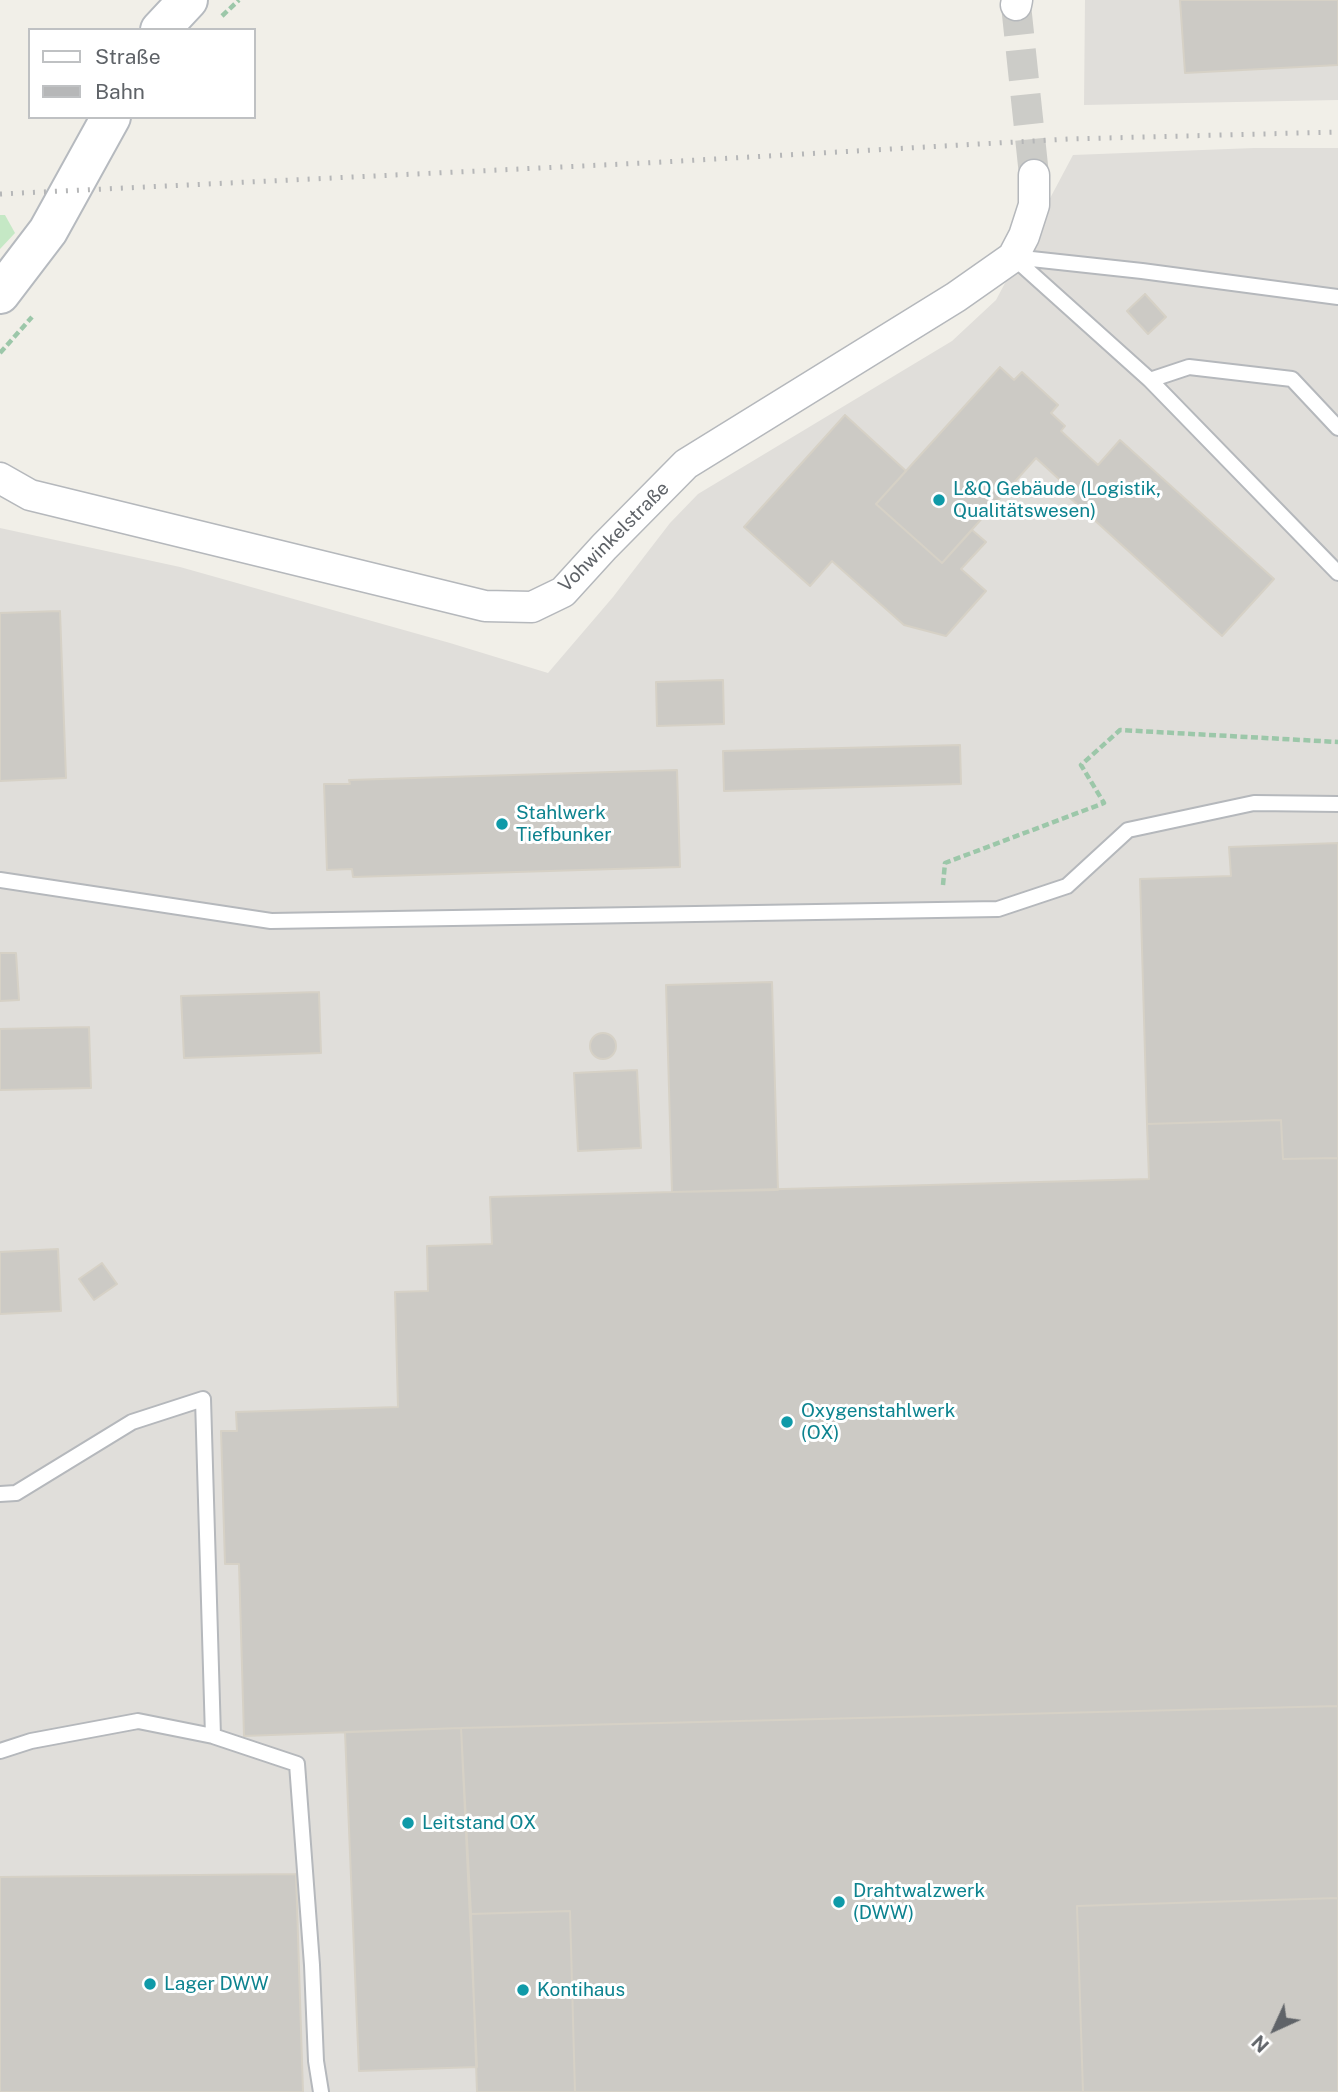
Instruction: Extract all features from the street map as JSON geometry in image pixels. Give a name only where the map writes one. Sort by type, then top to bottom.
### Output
[{"type":"main road","points":[[162,28],[188,0]]},
{"type":"main road","points":[[0,295],[48,232],[110,119]]},
{"type":"street","points":[[1013,257],[1024,236],[1034,205],[1034,175]]},
{"type":"street","name":"Vohwinkelstraße","points":[[0,478],[30,495],[485,606],[532,607],[563,592],[686,464],[956,297],[1013,257]]},
{"type":"lane","points":[[1013,257],[1338,297]]},
{"type":"lane","points":[[1013,257],[1150,380],[1338,573]]},
{"type":"lane","points":[[1150,380],[1189,367],[1292,379],[1338,428]]},
{"type":"lane","points":[[0,880],[271,921],[998,909],[1067,886],[1128,830],[1254,803],[1338,804]]},
{"type":"lane","points":[[0,1494],[16,1493],[132,1422],[203,1399],[213,1736]]},
{"type":"lane","points":[[0,1751],[31,1741],[138,1721],[213,1736],[297,1764],[312,1965],[316,2061],[321,2092]]},
{"type":"path","points":[[940,911],[945,863],[1104,803],[1081,765],[1120,730],[1338,742]]},
{"type":"shaded area","points":[[1085,0],[1338,0],[1338,100],[1084,105]]},
{"type":"shaded area","points":[[1254,148],[1338,148],[1338,2092],[0,2092],[0,528],[180,567],[548,673],[613,597],[670,523],[698,494],[952,341],[996,300],[1073,155]]},
{"type":"green space","points":[[0,215],[5,215],[15,233],[0,249]]},
{"type":"building","points":[[1180,0],[1338,0],[1338,65],[1185,73]]},
{"type":"building","points":[[1145,294],[1166,317],[1148,334],[1127,311]]},
{"type":"building","name":"L&Q Gebäude (Logistik, Qualitätswesen)","points":[[1000,367],[1014,380],[1022,372],[1058,405],[1051,413],[1065,426],[1061,431],[1098,465],[1120,440],[1274,579],[1222,636],[1069,497],[1073,492],[1036,458],[942,563],[876,504]]},
{"type":"building","points":[[845,415],[906,471],[876,504],[942,563],[972,530],[986,542],[961,569],[986,591],[946,636],[904,625],[832,561],[810,586],[744,527]]},
{"type":"building","points":[[60,611],[66,778],[0,781],[0,613]]},
{"type":"building","points":[[723,680],[724,724],[657,726],[656,682]]},
{"type":"building","points":[[960,745],[961,784],[724,791],[723,751]]},
{"type":"building","name":"Stahlwerk Tiefbunker","points":[[677,770],[680,867],[353,877],[352,869],[327,870],[324,784],[350,784],[349,780]]},
{"type":"building","points":[[1338,843],[1338,1158],[1283,1159],[1281,1120],[1147,1124],[1140,879],[1231,876],[1229,847]]},
{"type":"building","points":[[0,953],[16,953],[19,1000],[0,1001]]},
{"type":"building","points":[[772,982],[778,1190],[672,1192],[666,985]]},
{"type":"building","points":[[319,992],[321,1053],[184,1058],[181,996]]},
{"type":"building","points":[[89,1027],[91,1088],[0,1090],[0,1029]]},
{"type":"building","points":[[603,1033],[612,1037],[616,1046],[612,1055],[603,1059],[594,1055],[590,1046],[594,1037]]},
{"type":"building","points":[[637,1070],[641,1148],[578,1151],[574,1073]]},
{"type":"building","name":"Oxygenstahlwerk (OX)","points":[[1281,1120],[1283,1159],[1338,1158],[1338,1706],[244,1736],[239,1564],[225,1564],[221,1431],[237,1431],[236,1412],[398,1407],[395,1292],[428,1291],[427,1246],[492,1244],[490,1197],[1149,1179],[1147,1124]]},
{"type":"building","points":[[58,1249],[61,1311],[0,1314],[0,1252]]},
{"type":"building","points":[[102,1263],[117,1284],[94,1300],[79,1279]]},
{"type":"building","name":"Drahtwalzwerk (DWW)","points":[[1338,1706],[1338,1898],[1077,1906],[1083,2092],[575,2092],[570,1911],[471,1914],[461,1728]]},
{"type":"building","name":"Leitstand OX","points":[[461,1728],[477,2067],[359,2071],[345,1732]]},
{"type":"building","name":"Lager DWW","points":[[296,1874],[303,2092],[0,2092],[0,1877]]},
{"type":"building","points":[[1338,1898],[1338,2092],[1083,2092],[1077,1906]]},
{"type":"building","name":"Kontihaus","points":[[570,1911],[575,2092],[477,2092],[471,1914]]},
{"type":"tunnel","points":[[1016,5],[1034,175]]},
{"type":"railway","points":[[0,194],[644,163],[1068,139],[1338,132]]},
{"type":"place","name":"L&Q Gebäude (Logistik, Qualitätswesen)","points":[[939,500]]},
{"type":"place","name":"Stahlwerk Tiefbunker","points":[[502,824]]},
{"type":"place","name":"Oxygenstahlwerk (OX)","points":[[787,1422]]},
{"type":"place","name":"Leitstand OX","points":[[408,1823]]},
{"type":"place","name":"Drahtwalzwerk (DWW)","points":[[839,1902]]},
{"type":"place","name":"Lager DWW","points":[[150,1984]]},
{"type":"place","name":"Kontihaus","points":[[523,1990]]}]
